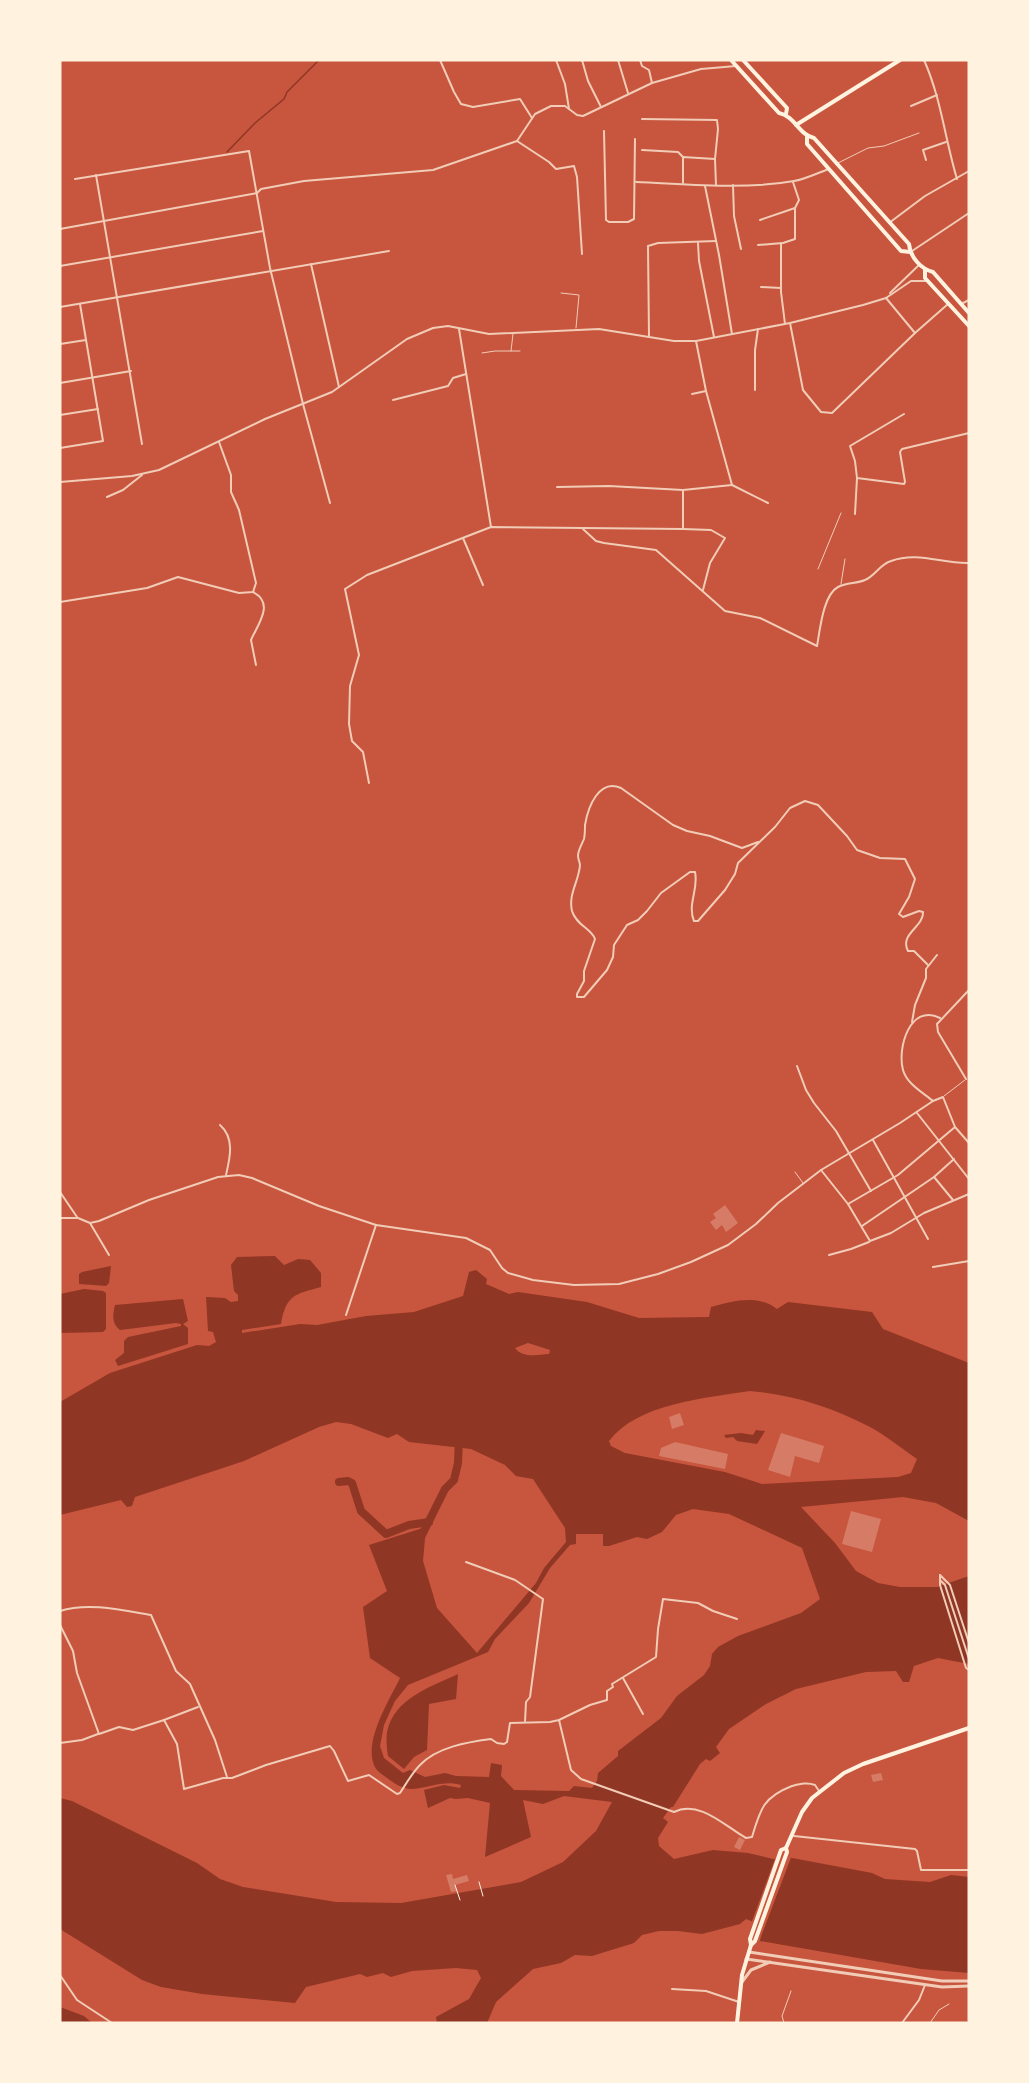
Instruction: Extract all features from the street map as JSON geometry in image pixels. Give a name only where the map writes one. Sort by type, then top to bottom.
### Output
[{"type":"main road","points":[[731,60],[779,113],[786,114],[807,137],[814,138],[909,244],[910,252],[925,270],[933,272],[969,313]]},
{"type":"main road","points":[[744,60],[787,108],[786,114]]},
{"type":"main road","points":[[796,125],[900,60]]},
{"type":"main road","points":[[807,137],[807,144],[901,251],[910,252]]},
{"type":"main road","points":[[925,270],[925,278],[928,282],[969,326]]},
{"type":"main road","points":[[737,2023],[741,1984],[751,1945],[750,1938],[784,1849],[802,1812],[819,1791],[854,1768],[969,1728]]},
{"type":"street","points":[[440,60],[462,104],[473,107],[520,99],[531,118]]},
{"type":"street","points":[[556,60],[562,75],[569,109]]},
{"type":"street","points":[[582,60],[588,81],[601,107]]},
{"type":"street","points":[[618,60],[628,93]]},
{"type":"street","points":[[640,60],[642,66],[649,70],[652,83]]},
{"type":"street","points":[[924,60],[938,95],[946,142],[957,179]]},
{"type":"street","points":[[60,229],[257,193],[261,189],[304,181],[433,170],[517,141],[531,118],[551,106],[565,106],[580,117],[652,83],[701,69],[736,66]]},
{"type":"street","points":[[911,106],[938,95]]},
{"type":"street","points":[[642,119],[715,119],[718,129],[715,159],[716,185]]},
{"type":"street","points":[[604,130],[606,220],[628,222],[634,219],[635,139]]},
{"type":"street","points":[[517,141],[556,169],[574,166],[577,177],[582,254]]},
{"type":"street","points":[[926,160],[923,150],[946,142]]},
{"type":"street","points":[[642,150],[678,152],[683,157],[715,159]]},
{"type":"street","points":[[75,179],[249,151],[270,271],[330,503]]},
{"type":"street","points":[[683,157],[684,184]]},
{"type":"street","points":[[636,182],[705,186],[793,181],[829,169]]},
{"type":"street","points":[[890,223],[925,196],[969,171]]},
{"type":"street","points":[[96,175],[142,444]]},
{"type":"street","points":[[758,245],[795,239],[795,208],[799,200],[793,181]]},
{"type":"street","points":[[733,185],[734,216],[741,249]]},
{"type":"street","points":[[705,186],[732,334]]},
{"type":"street","points":[[760,220],[795,208]]},
{"type":"street","points":[[910,252],[969,213]]},
{"type":"street","points":[[60,266],[263,231]]},
{"type":"street","points":[[649,337],[648,246],[663,243],[716,242]]},
{"type":"street","points":[[698,243],[699,261],[714,337]]},
{"type":"street","points":[[781,243],[785,324]]},
{"type":"street","points":[[60,307],[389,251]]},
{"type":"street","points":[[311,264],[339,387]]},
{"type":"street","points":[[885,297],[920,264]]},
{"type":"street","points":[[60,482],[159,470],[265,419],[322,397],[417,333],[441,327],[486,334],[599,329],[674,341],[696,341],[790,323],[862,305],[885,297],[911,281],[928,282]]},
{"type":"street","points":[[761,287],[782,288]]},
{"type":"street","points":[[885,297],[915,333]]},
{"type":"street","points":[[961,304],[969,300]]},
{"type":"street","points":[[60,448],[103,441],[80,304]]},
{"type":"street","points":[[790,323],[803,390],[820,412],[828,414],[832,413],[948,304]]},
{"type":"street","points":[[458,328],[491,527]]},
{"type":"street","points":[[756,390],[755,350],[758,329]]},
{"type":"street","points":[[60,345],[86,340]]},
{"type":"street","points":[[696,341],[706,391],[732,485]]},
{"type":"street","points":[[60,383],[131,371]]},
{"type":"street","points":[[393,400],[448,386],[453,378],[466,374]]},
{"type":"street","points":[[692,394],[706,391]]},
{"type":"street","points":[[60,415],[98,409]]},
{"type":"street","points":[[855,514],[855,461],[850,446],[904,414]]},
{"type":"street","points":[[856,478],[904,484],[900,452],[902,448],[969,433]]},
{"type":"street","points":[[219,442],[231,476],[231,492],[239,510],[255,577],[253,592]]},
{"type":"street","points":[[107,497],[123,490],[144,473]]},
{"type":"street","points":[[557,487],[609,486],[683,490],[732,485],[768,503]]},
{"type":"street","points":[[683,490],[683,529]]},
{"type":"street","points":[[369,783],[363,752],[352,741],[349,724],[350,686],[359,655],[345,589],[367,576],[491,527],[711,530],[725,538],[710,563],[703,590]]},
{"type":"street","points":[[583,528],[596,541],[656,550],[725,611],[760,618],[817,646],[827,601],[834,589],[865,580],[886,563],[902,558],[928,557],[969,563]]},
{"type":"street","points":[[463,538],[483,585]]},
{"type":"street","points":[[60,602],[147,588],[178,577],[239,593],[253,592],[261,598],[265,609],[251,640],[256,664]]},
{"type":"street","points":[[758,842],[741,848],[710,836],[687,831],[673,825],[621,788],[613,785],[603,788],[587,817],[584,838],[578,855],[580,867],[572,891],[574,916],[580,925],[593,934],[595,939],[584,971],[584,981],[577,997],[584,997],[604,974],[613,957],[614,945],[623,931],[629,923],[638,920],[651,908],[661,893],[690,872],[695,872],[692,914],[694,921],[698,921],[725,890],[735,874],[738,863],[793,806],[808,801],[819,805],[857,850],[880,858],[905,858],[915,879],[912,891],[899,914],[903,917],[919,911],[924,913],[906,940],[908,951],[915,951],[928,965]]},
{"type":"street","points":[[933,1101],[911,1083],[903,1071],[903,1039],[912,1022],[928,965],[937,955]]},
{"type":"street","points":[[966,1079],[937,1029],[937,1024],[940,1018],[969,990]]},
{"type":"street","points":[[912,1022],[929,1015],[940,1018]]},
{"type":"street","points":[[797,1066],[806,1090],[833,1126],[871,1191]]},
{"type":"street","points":[[90,1223],[149,1200],[226,1175],[246,1176],[319,1206],[376,1224],[466,1238],[490,1250],[508,1273],[534,1280],[574,1285],[619,1284],[658,1274],[720,1249],[756,1224],[778,1203],[821,1170],[917,1113],[933,1101],[943,1097],[955,1127],[969,1143]]},
{"type":"street","points":[[917,1113],[969,1179]]},
{"type":"street","points":[[220,1125],[229,1136],[230,1152],[226,1175]]},
{"type":"street","points":[[848,1204],[894,1178],[955,1127]]},
{"type":"street","points":[[873,1140],[928,1239]]},
{"type":"street","points":[[862,1226],[934,1177],[954,1159]]},
{"type":"street","points":[[821,1170],[848,1204],[870,1241]]},
{"type":"street","points":[[934,1177],[953,1200]]},
{"type":"street","points":[[60,1192],[78,1218]]},
{"type":"street","points":[[829,1255],[891,1233],[915,1218],[969,1194]]},
{"type":"street","points":[[60,1218],[78,1218],[90,1223],[109,1255]]},
{"type":"street","points":[[346,1315],[376,1224]]},
{"type":"street","points":[[933,1267],[969,1261]]},
{"type":"street","points":[[466,1562],[510,1578],[543,1599],[530,1698],[526,1702],[525,1722]]},
{"type":"street","points":[[969,1643],[950,1585],[940,1575],[940,1585],[966,1668],[969,1670]]},
{"type":"street","points":[[941,1581],[945,1585],[969,1659]]},
{"type":"street","points":[[164,1720],[177,1744],[184,1789],[330,1746],[348,1781],[369,1774],[397,1794],[431,1756],[462,1744],[491,1739],[504,1744],[507,1742],[510,1723],[559,1720],[590,1705],[607,1700],[607,1691],[613,1687],[612,1684],[657,1657],[658,1629],[663,1599],[698,1603],[737,1619]]},
{"type":"street","points":[[60,1611],[76,1607],[113,1609],[151,1615],[176,1671],[190,1684],[215,1740],[227,1778]]},
{"type":"street","points":[[60,1625],[73,1651],[77,1673],[99,1734]]},
{"type":"street","points":[[623,1678],[643,1714]]},
{"type":"street","points":[[60,1743],[82,1740],[119,1727],[133,1730],[199,1706]]},
{"type":"street","points":[[559,1720],[574,1775],[588,1783],[674,1812],[680,1808],[701,1811],[748,1839],[752,1837],[762,1807],[770,1797],[782,1790],[804,1783],[815,1785],[819,1791]]},
{"type":"street","points":[[794,1836],[915,1849],[921,1870],[969,1870]]},
{"type":"street","points":[[749,1952],[942,1981],[969,1981]]},
{"type":"street","points":[[747,1959],[925,1985],[969,1986]]},
{"type":"street","points":[[741,1984],[751,1970],[770,1962]]},
{"type":"street","points":[[60,1975],[77,2000],[112,2023]]},
{"type":"street","points":[[942,1981],[942,1987]]},
{"type":"street","points":[[902,2023],[920,2000],[925,1985]]},
{"type":"street","points":[[672,1989],[706,1990],[739,2002]]},
{"type":"lane","points":[[836,164],[865,149],[884,146],[919,133]]},
{"type":"lane","points":[[561,293],[579,295],[575,330]]},
{"type":"lane","points":[[511,351],[514,332]]},
{"type":"lane","points":[[482,353],[520,351]]},
{"type":"lane","points":[[818,569],[841,513]]},
{"type":"lane","points":[[841,586],[845,560]]},
{"type":"lane","points":[[943,1097],[969,1076]]},
{"type":"lane","points":[[795,1172],[803,1183]]},
{"type":"lane","points":[[784,2023],[782,2016],[791,1991]]},
{"type":"lane","points":[[930,2023],[939,2010],[949,2004]]},
{"type":"path","points":[[479,1882],[483,1896]]},
{"type":"path","points":[[455,1885],[460,1900]]},
{"type":"shaded area","points":[[275,1256],[284,1265],[298,1259],[310,1260],[321,1273],[321,1287],[293,1297],[286,1307],[281,1324],[242,1330],[242,1333],[300,1324],[317,1325],[366,1316],[414,1312],[463,1296],[469,1272],[476,1270],[487,1279],[486,1284],[509,1294],[518,1292],[587,1302],[639,1318],[709,1317],[711,1307],[745,1300],[770,1304],[777,1309],[788,1302],[872,1312],[883,1329],[969,1363],[969,1521],[936,1503],[903,1497],[801,1507],[835,1543],[856,1571],[878,1583],[900,1587],[937,1587],[969,1576],[969,1664],[938,1658],[914,1666],[909,1682],[903,1682],[896,1671],[866,1672],[796,1689],[766,1704],[729,1729],[716,1747],[720,1753],[710,1761],[706,1759],[700,1764],[673,1807],[663,1818],[668,1822],[658,1838],[659,1846],[674,1859],[713,1850],[748,1853],[773,1859],[792,1858],[872,1873],[885,1879],[930,1882],[951,1875],[969,1877],[969,1973],[921,1969],[760,1941],[762,1925],[746,1919],[740,1924],[702,1934],[659,1931],[642,1935],[634,1943],[592,1956],[575,1955],[561,1963],[533,1969],[496,2002],[487,2023],[437,2023],[436,2017],[469,1999],[481,1978],[477,1970],[456,1968],[412,1971],[391,1977],[383,1973],[367,1977],[360,1974],[306,1987],[295,2003],[202,1994],[161,1987],[142,1980],[60,1929],[60,1798],[72,1801],[197,1863],[220,1879],[243,1887],[336,1902],[401,1903],[521,1882],[563,1862],[596,1831],[612,1802],[564,1796],[543,1804],[523,1800],[531,1837],[485,1857],[490,1803],[468,1798],[450,1798],[428,1808],[424,1790],[444,1785],[460,1788],[461,1785],[448,1783],[412,1789],[405,1788],[381,1774],[374,1765],[372,1744],[375,1733],[400,1678],[370,1658],[363,1607],[387,1591],[369,1545],[426,1527],[423,1561],[437,1608],[477,1653],[536,1583],[544,1568],[566,1542],[565,1528],[533,1479],[516,1476],[505,1465],[471,1449],[409,1442],[397,1434],[388,1438],[351,1424],[336,1422],[319,1427],[244,1461],[135,1497],[132,1506],[127,1507],[121,1500],[60,1515],[60,1402],[110,1373],[197,1345],[209,1346],[216,1342],[213,1332],[208,1331],[206,1297],[225,1298],[231,1302],[238,1301],[238,1295],[234,1291],[231,1265],[237,1257]],"holes":[[[528,1343],[550,1350],[549,1354],[526,1355],[515,1348]],[[750,1391],[797,1399],[855,1420],[888,1438],[917,1459],[911,1473],[898,1477],[762,1484],[725,1472],[625,1453],[611,1446],[609,1441],[637,1418],[655,1410],[694,1400]],[[693,1509],[729,1514],[802,1548],[820,1599],[801,1613],[738,1636],[718,1647],[712,1654],[710,1666],[704,1675],[677,1696],[661,1718],[618,1751],[618,1756],[598,1773],[597,1781],[592,1788],[574,1786],[569,1791],[514,1790],[501,1776],[502,1765],[491,1763],[489,1777],[456,1776],[445,1773],[425,1777],[410,1770],[403,1773],[384,1758],[380,1746],[384,1725],[395,1701],[408,1685],[488,1652],[495,1639],[529,1603],[550,1568],[570,1545],[576,1544],[576,1534],[603,1534],[603,1546],[637,1537],[647,1539],[662,1532],[676,1515]]]},
{"type":"shaded area","points":[[111,1266],[109,1283],[106,1286],[79,1284],[79,1274],[82,1272]]},
{"type":"shaded area","points":[[84,1289],[106,1293],[106,1329],[103,1332],[60,1333],[60,1294]]},
{"type":"shaded area","points":[[183,1299],[188,1321],[183,1324],[188,1328],[188,1344],[118,1366],[115,1360],[124,1353],[124,1341],[128,1337],[181,1326],[181,1324],[120,1330],[114,1321],[115,1305]]},
{"type":"shaded area","points":[[756,1430],[765,1431],[757,1444],[737,1441],[733,1437],[726,1438],[724,1435],[741,1433],[753,1435]]},
{"type":"shaded area","points":[[458,1674],[456,1699],[429,1704],[427,1750],[414,1757],[404,1769],[388,1756],[387,1732],[391,1720],[397,1710],[415,1695]]},
{"type":"shaded area","points":[[60,2007],[84,2016],[92,2023],[60,2023]]},
{"type":"pier","points":[[792,1855],[759,1942],[757,1941],[759,1927],[751,1924],[776,1856]]},
{"type":"building","points":[[725,1205],[738,1223],[726,1232],[722,1225],[716,1230],[710,1222],[716,1218],[713,1214]]},
{"type":"building","points":[[680,1413],[684,1425],[672,1429],[669,1417]]},
{"type":"building","points":[[781,1433],[824,1446],[819,1463],[795,1456],[790,1477],[768,1470]]},
{"type":"building","points":[[675,1442],[728,1454],[725,1469],[659,1456],[661,1448]]},
{"type":"building","points":[[851,1511],[881,1519],[872,1552],[842,1544]]},
{"type":"building","points":[[881,1773],[883,1780],[873,1782],[871,1775]]},
{"type":"building","points":[[739,1837],[745,1840],[740,1850],[734,1847]]},
{"type":"building","points":[[452,1874],[453,1879],[467,1875],[469,1881],[455,1885],[457,1891],[451,1892],[446,1875]]},
{"type":"waterway","points":[[227,152],[255,123],[284,99],[287,92],[319,60]]},
{"type":"waterway","points":[[422,1535],[445,1489],[454,1480],[458,1463],[459,1437]]},
{"type":"waterway","points":[[339,1482],[352,1483],[361,1511],[386,1534],[409,1525],[429,1522]]}]
